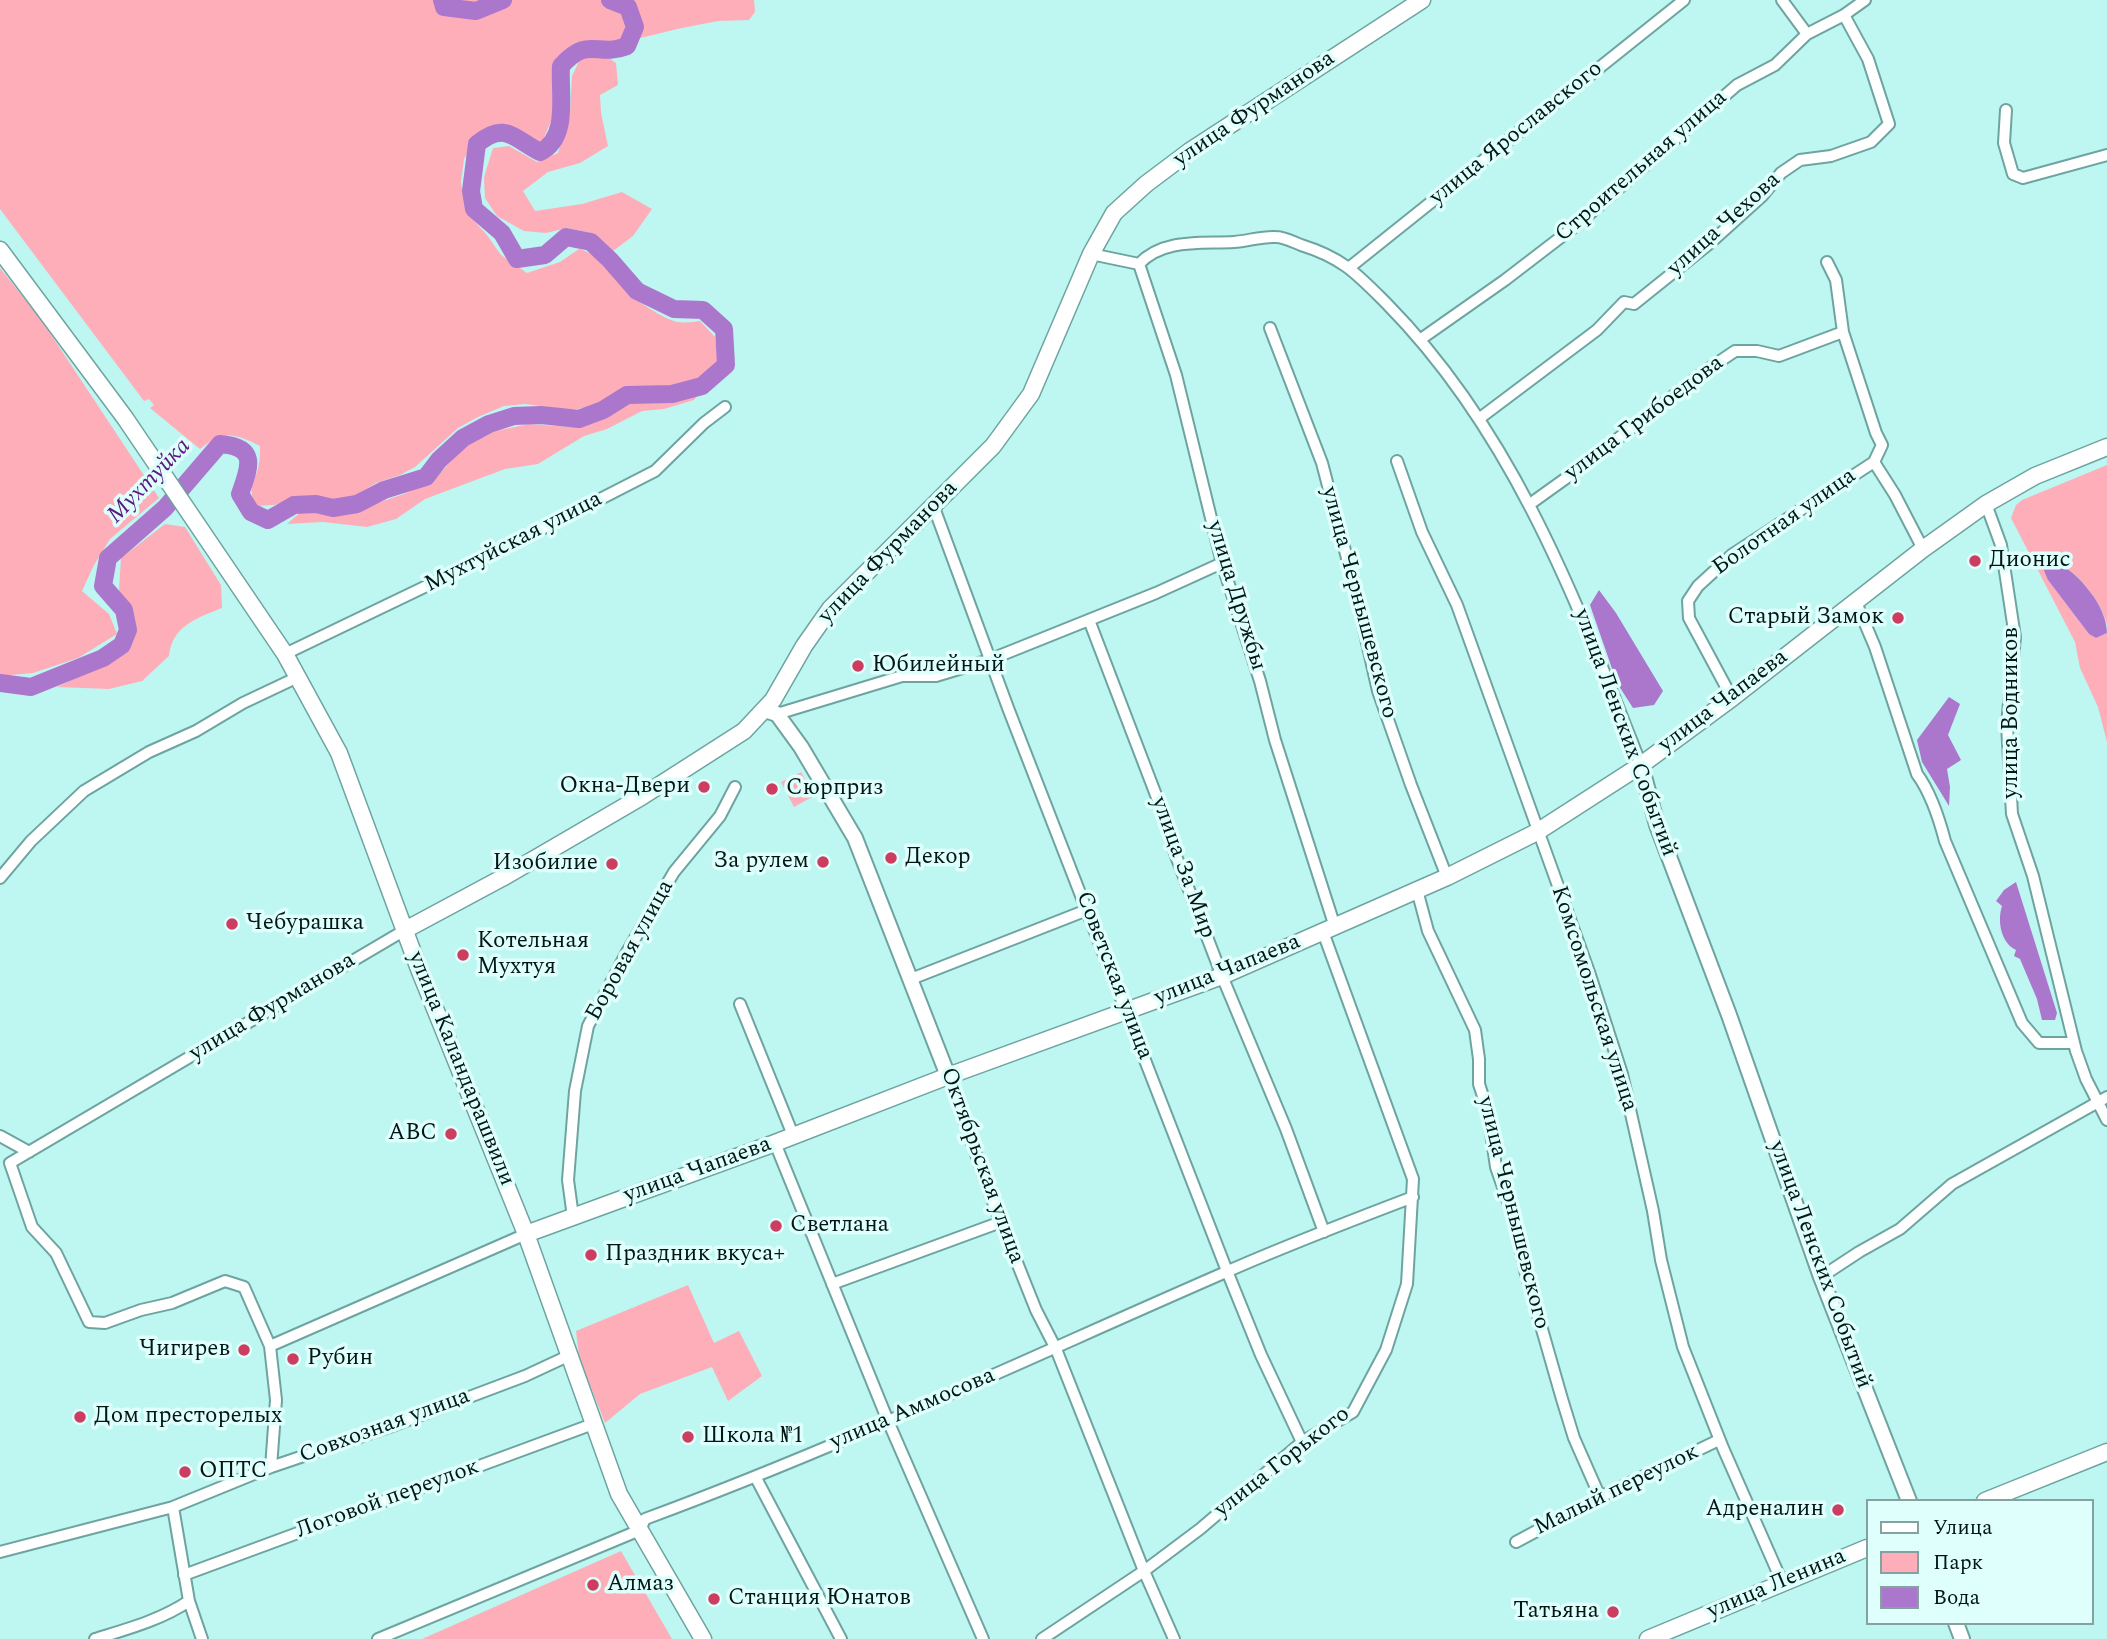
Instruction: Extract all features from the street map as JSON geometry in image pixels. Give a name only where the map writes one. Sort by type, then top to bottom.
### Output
[{"type":"main road","name":"улица Фурманова","points":[[405,930],[502,878],[641,797],[771,712],[830,609],[993,446],[1031,394],[1091,254],[1114,212],[1190,151],[1422,0]]},
{"type":"main road","name":"улица Каландарашвили","points":[[0,250],[125,418],[187,514],[285,654],[339,753],[405,930],[526,1234],[619,1494],[703,1639]]},
{"type":"main road","name":"улица Чапаева","points":[[526,1234],[1222,976],[1447,877],[1537,832],[1641,765],[1732,698],[1923,549],[1986,505],[2035,476],[2107,447]]},
{"type":"main road","points":[[1990,1499],[2107,1452]]},
{"type":"main road","name":"улица Ленина","points":[[1648,1639],[1866,1548]]},
{"type":"street","name":"улица Ярославского","points":[[1350,267],[1684,0]]},
{"type":"street","points":[[1782,0],[1807,34]]},
{"type":"street","name":"Строительная улица","points":[[1421,339],[1578,224],[1737,85],[1775,65],[1807,34],[1866,0]]},
{"type":"street","name":"улица Чехова","points":[[1480,418],[1597,330],[1623,302],[1634,304],[1677,271],[1762,196],[1781,173],[1800,160],[1831,156],[1871,142],[1889,124],[1868,59],[1844,15]]},
{"type":"street","points":[[2006,110],[2004,143],[2013,174],[2023,178],[2107,155]]},
{"type":"street","name":"улица Ленских Событий","points":[[1139,264],[1148,254],[1188,242],[1233,242],[1277,237],[1321,251],[1350,267],[1421,339],[1480,418],[1530,504],[1572,594],[1641,765],[1657,825],[1729,1015],[1821,1277],[1908,1499]]},
{"type":"street","points":[[1091,254],[1139,264]]},
{"type":"street","points":[[1827,262],[1836,280],[1843,332],[1882,445],[1874,462],[1895,495],[1923,549]]},
{"type":"street","name":"улица Дружбы","points":[[1139,264],[1176,375],[1222,563],[1260,681],[1329,930]]},
{"type":"street","name":"улица Чернышевского","points":[[1270,328],[1322,463],[1378,691],[1447,877]]},
{"type":"street","name":"улица Грибоедова","points":[[1530,504],[1735,351],[1757,351],[1779,356],[1843,332]]},
{"type":"street","name":"Мухтуйская улица","points":[[285,654],[544,529],[655,471],[704,423],[725,407]]},
{"type":"street","name":"Комсомольская улица","points":[[1397,461],[1423,532],[1457,606],[1589,972],[1622,1074],[1653,1211],[1661,1260],[1683,1347],[1719,1440],[1782,1582]]},
{"type":"street","name":"Болотная улица","points":[[1732,698],[1689,618],[1688,601],[1698,586],[1733,554],[1874,462]]},
{"type":"street","name":"Советская улица","points":[[933,505],[989,660],[1227,1271],[1261,1355],[1303,1442]]},
{"type":"street","name":"улица Водников","points":[[1986,505],[2001,545],[2015,637],[2007,725],[2012,814],[2033,876],[2074,1043],[2086,1079],[2103,1100],[2107,1120]]},
{"type":"street","points":[[771,712],[902,676],[936,676],[989,660],[1222,563]]},
{"type":"street","points":[[1856,600],[1875,647],[1917,774],[1926,786],[1945,841],[2022,1023],[2039,1043],[2074,1043]]},
{"type":"street","name":"улица За Мир","points":[[1089,620],[1222,976],[1286,1129],[1324,1232]]},
{"type":"street","points":[[0,878],[31,841],[84,791],[149,752],[196,731],[243,703],[298,677]]},
{"type":"street","name":"Октябрьская улица","points":[[771,712],[802,747],[855,838],[1036,1310],[1056,1349],[1174,1639]]},
{"type":"street","name":"Боровая улица","points":[[573,1217],[568,1180],[575,1091],[588,1026],[674,872],[720,817],[735,787]]},
{"type":"street","name":"улица Чернышевского","points":[[1417,890],[1429,931],[1475,1030],[1479,1084],[1488,1112],[1496,1167],[1515,1222],[1525,1270],[1574,1438],[1600,1497]]},
{"type":"street","points":[[911,979],[1087,910]]},
{"type":"street","name":"улица Фурманова","points":[[270,1346],[244,1287],[225,1281],[172,1303],[141,1310],[105,1323],[89,1322],[56,1253],[32,1227],[10,1163],[405,930]]},
{"type":"street","name":"улица Горького","points":[[1042,1639],[1144,1570],[1200,1528],[1303,1442],[1353,1412],[1386,1350],[1407,1284],[1413,1179],[1329,930]]},
{"type":"street","points":[[740,1004],[793,1135]]},
{"type":"street","points":[[1821,1277],[1900,1229],[1952,1184],[2103,1100]]},
{"type":"street","points":[[0,1136],[29,1152]]},
{"type":"street","points":[[775,1143],[888,1421],[984,1639]]},
{"type":"street","name":"улица Аммосова","points":[[378,1639],[640,1530],[645,1519],[756,1478],[1056,1349],[1227,1271],[1413,1197]]},
{"type":"street","points":[[832,1284],[1001,1222]]},
{"type":"street","name":"улица Чапаева","points":[[270,1346],[526,1234]]},
{"type":"street","points":[[270,1346],[276,1400],[271,1467]]},
{"type":"street","name":"Совхозная улица","points":[[0,1552],[173,1507],[271,1467],[395,1425],[525,1376],[568,1356]]},
{"type":"street","name":"Логовой переулок","points":[[184,1575],[593,1424]]},
{"type":"street","name":"Малый переулок","points":[[1516,1542],[1600,1497],[1719,1440]]},
{"type":"street","points":[[756,1478],[841,1639]]},
{"type":"street","points":[[173,1507],[189,1601],[202,1639]]},
{"type":"street","points":[[95,1639],[147,1622],[189,1601]]},
{"type":"green space","points":[[0,0],[754,0],[755,12],[749,20],[718,21],[608,46],[584,42],[566,49],[555,66],[556,109],[541,145],[509,129],[490,128],[478,135],[464,159],[461,182],[466,212],[501,255],[527,273],[560,262],[579,249],[587,252],[604,264],[627,292],[657,313],[678,322],[700,321],[715,337],[718,363],[698,381],[617,393],[596,406],[571,410],[525,404],[504,406],[458,428],[415,467],[376,483],[348,500],[298,497],[274,505],[257,506],[252,489],[259,464],[260,446],[229,435],[215,439],[200,449],[150,408],[154,405],[149,399],[144,401],[0,209]]},
{"type":"green space","points":[[581,57],[609,58],[616,63],[618,85],[600,95],[608,146],[580,163],[548,172],[523,191],[535,211],[582,204],[622,192],[652,209],[633,236],[613,251],[595,234],[567,228],[546,233],[524,231],[497,216],[485,198],[484,177],[493,148],[509,146],[537,162],[558,153],[570,115],[572,76]]},
{"type":"green space","points":[[0,268],[40,318],[159,498],[110,539],[82,591],[109,614],[117,634],[78,658],[33,673],[0,676]]},
{"type":"green space","points":[[700,392],[694,400],[664,409],[642,411],[607,429],[584,436],[538,464],[505,469],[425,499],[396,519],[367,527],[323,522],[287,524],[303,510],[330,513],[352,511],[404,494],[433,481],[464,447],[495,431],[529,424],[572,427],[631,402]]},
{"type":"green space","points":[[2107,465],[2107,625],[2094,598],[2081,581],[2065,567],[2057,562],[2048,580],[2089,634],[2096,638],[2107,633],[2107,742],[2098,707],[2080,668],[2075,642],[2011,518],[2016,505],[2022,500]]},
{"type":"green space","points":[[165,524],[185,527],[221,585],[222,608],[180,630],[169,656],[142,681],[109,689],[57,687],[102,666],[135,632],[119,590],[121,558]]},
{"type":"green space","points":[[801,772],[814,796],[794,807],[781,782]]},
{"type":"green space","points":[[688,1285],[714,1343],[739,1331],[762,1376],[728,1401],[712,1367],[640,1394],[605,1423],[579,1357],[576,1331]]},
{"type":"green space","name":"Алмаз","points":[[621,1551],[672,1639],[422,1639]]},
{"type":"water","points":[[2057,562],[2074,574],[2090,592],[2102,612],[2107,633],[2096,638],[2089,634],[2048,580],[2043,568]]},
{"type":"water","points":[[1599,590],[1663,691],[1654,705],[1633,708],[1617,683],[1590,605]]},
{"type":"water","points":[[1949,697],[1960,704],[1948,735],[1961,760],[1947,769],[1949,806],[1922,762],[1917,740]]},
{"type":"water","points":[[2016,882],[2057,1013],[2055,1020],[2042,1020],[2037,999],[2020,959],[2014,956],[2016,950],[2007,942],[2002,931],[2002,906],[1996,901],[2004,890]]},
{"type":"waterway","name":"Мухтуйка","points":[[442,0],[444,7],[476,11],[503,0]]},
{"type":"waterway","name":"Мухтуйка","points":[[0,683],[31,687],[103,658],[122,645],[128,630],[124,610],[103,586],[108,558],[165,508],[220,444],[241,449],[246,454],[248,467],[240,494],[251,512],[268,520],[294,505],[316,504],[333,508],[357,504],[384,490],[426,477],[439,460],[463,438],[489,424],[514,416],[541,415],[579,419],[603,410],[627,395],[672,394],[702,386],[726,365],[724,329],[703,310],[674,309],[637,291],[591,242],[566,237],[545,255],[517,259],[502,233],[474,209],[471,191],[477,144],[487,137],[502,133],[516,137],[540,152],[556,136],[559,125],[561,66],[579,51],[627,46],[635,27],[628,7],[610,0]]},
{"type":"place","name":"Дионис","points":[[1975,561]]},
{"type":"place","name":"Старый Замок","points":[[1898,618]]},
{"type":"place","name":"Юбилейный","points":[[858,666]]},
{"type":"place","name":"Окна-Двери","points":[[704,787]]},
{"type":"place","name":"Сюрприз","points":[[772,789]]},
{"type":"place","name":"Декор","points":[[891,858]]},
{"type":"place","name":"За рулем","points":[[823,862]]},
{"type":"place","name":"Изобилие","points":[[612,864]]},
{"type":"place","name":"Чебурашка","points":[[232,924]]},
{"type":"place","name":"Котельная Мухтуя","points":[[463,955]]},
{"type":"place","name":"ABC","points":[[451,1134]]},
{"type":"place","name":"Светлана","points":[[776,1226]]},
{"type":"place","name":"Праздник вкуса+","points":[[591,1255]]},
{"type":"place","name":"Чигирев","points":[[244,1350]]},
{"type":"place","name":"Рубин","points":[[293,1359]]},
{"type":"place","name":"Дом престорелых","points":[[80,1417]]},
{"type":"place","name":"Школа №1","points":[[688,1437]]},
{"type":"place","name":"ОПТС","points":[[185,1472]]},
{"type":"place","name":"Адреналин","points":[[1838,1510]]},
{"type":"place","name":"Алмаз","points":[[593,1585]]},
{"type":"place","name":"Станция Юнатов","points":[[714,1599]]},
{"type":"place","name":"Татьяна","points":[[1613,1612]]}]
